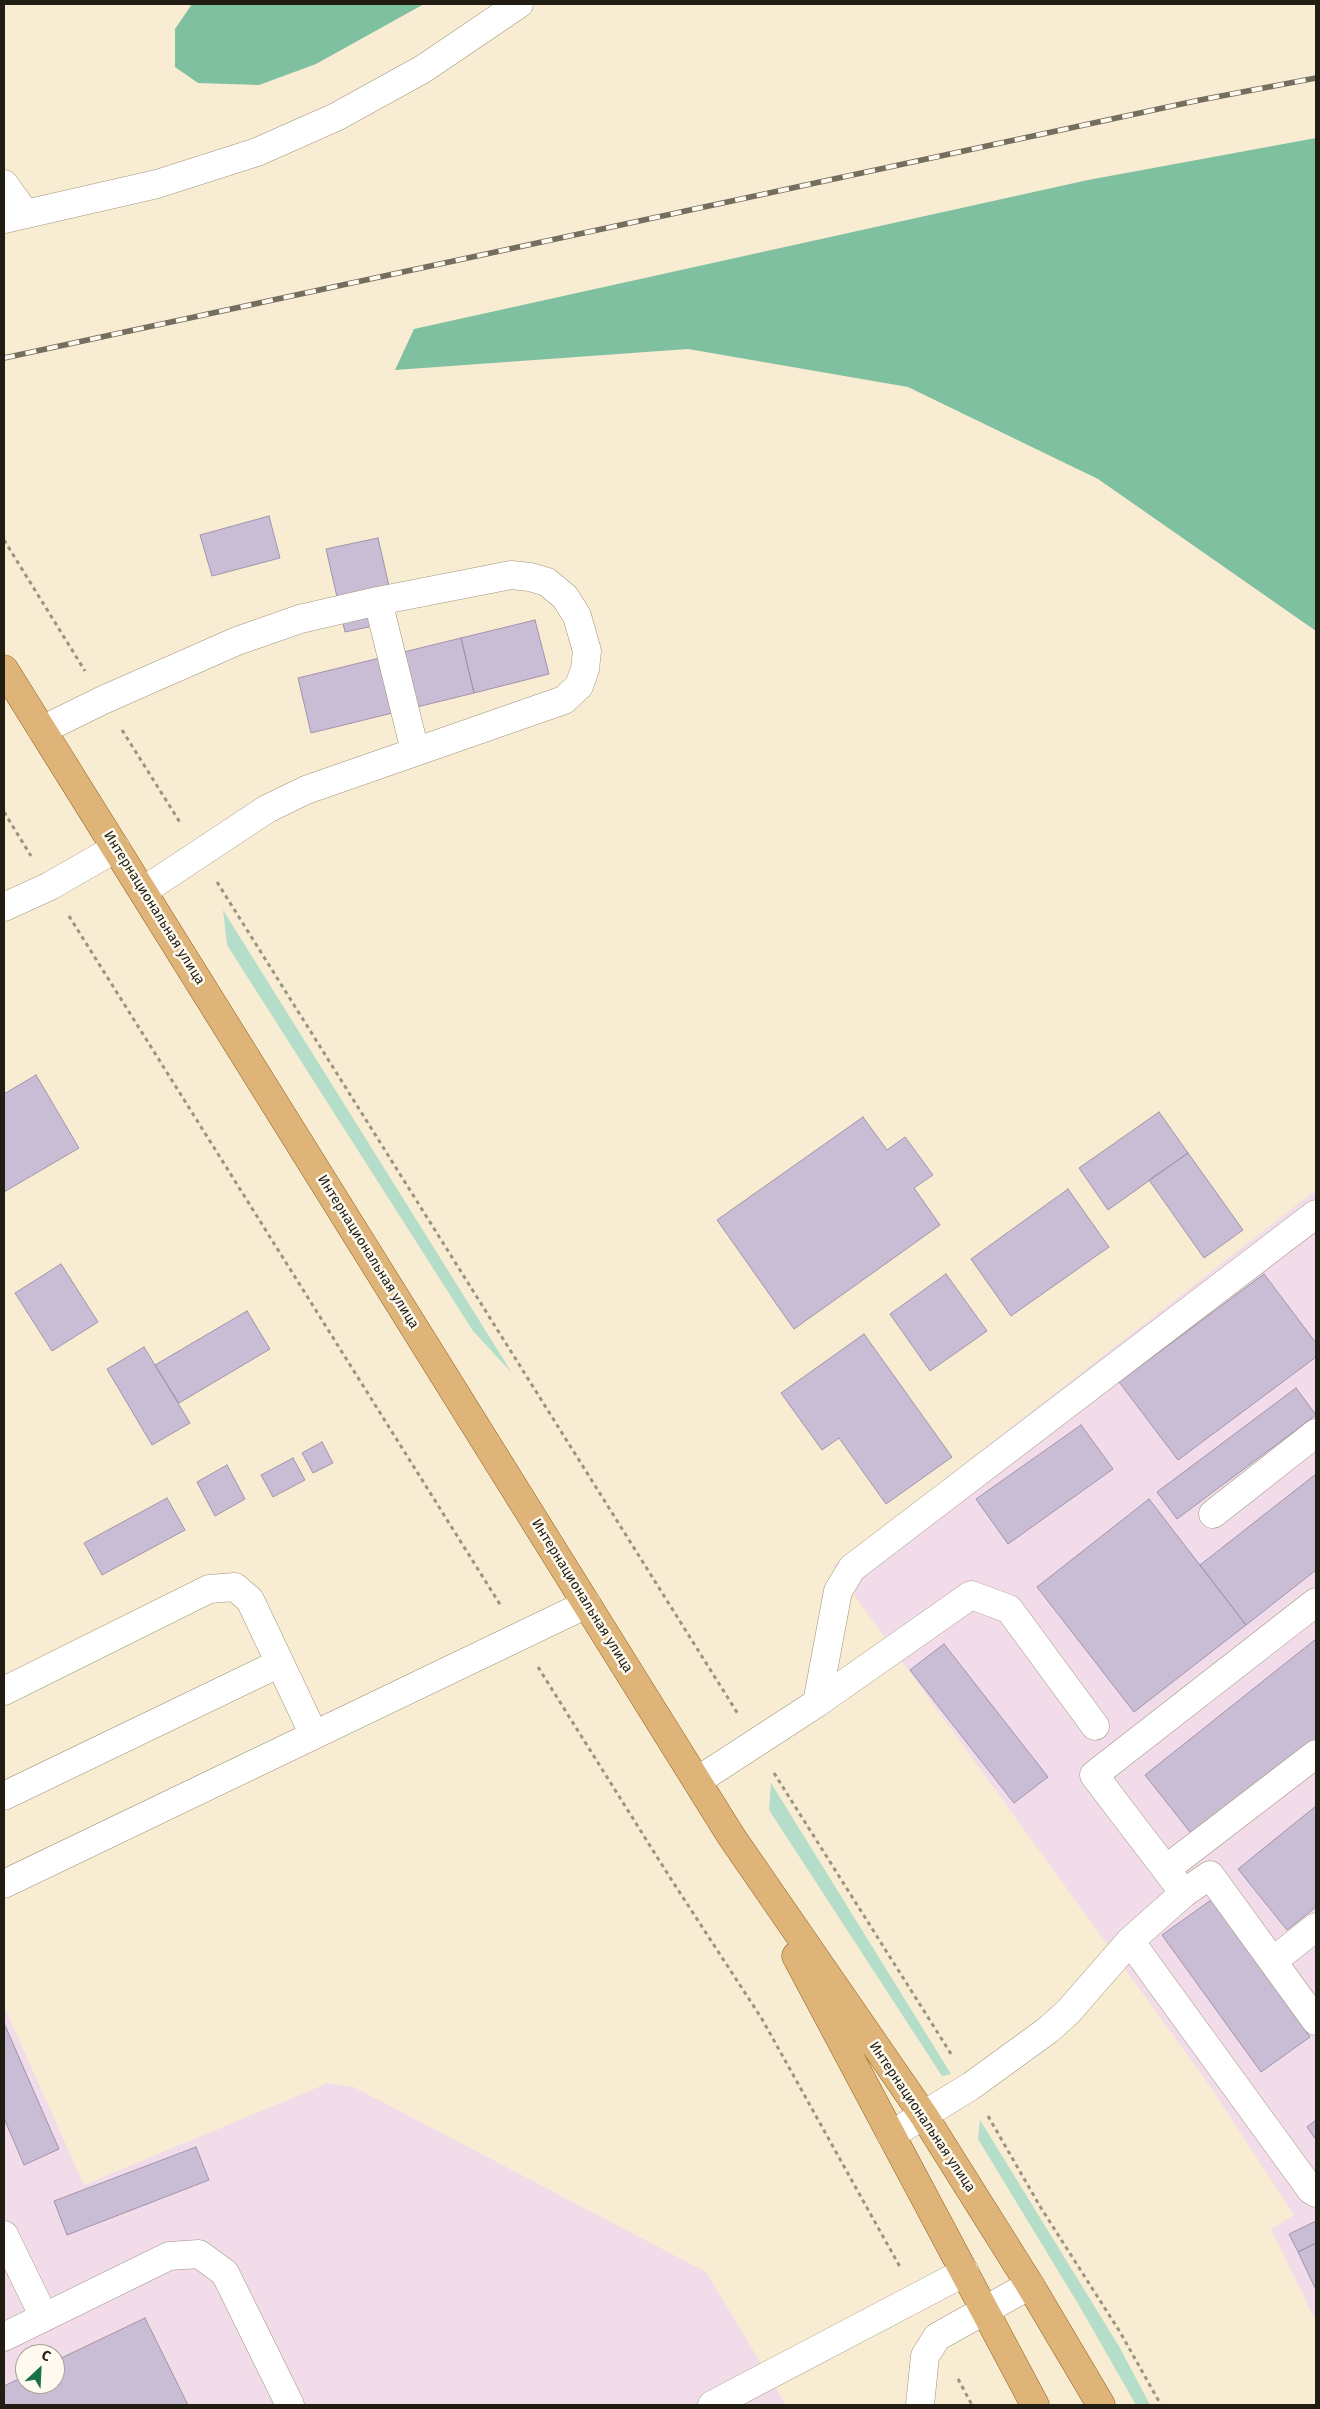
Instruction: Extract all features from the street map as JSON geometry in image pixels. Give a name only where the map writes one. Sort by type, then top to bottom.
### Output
[{"type":"main road","name":"Интернациональная улица","points":[[4,669],[731,1836],[924,2116],[1030,2285],[1101,2405]]},
{"type":"main road","name":"Интернациональная улица","points":[[731,1836],[891,2136],[986,2309],[1035,2405]]},
{"type":"lane","points":[[4,184],[15,216],[157,184],[257,152],[336,117],[423,69],[519,4]]},
{"type":"lane","points":[[42,730],[103,700],[237,641],[300,619],[378,601],[511,575],[530,577],[547,582],[565,597],[577,616],[587,651],[585,669],[579,686],[564,700],[306,790],[267,809],[142,891]]},
{"type":"lane","points":[[378,601],[415,751]]},
{"type":"lane","points":[[4,907],[50,886],[116,848]]},
{"type":"lane","points":[[817,1702],[838,1590],[852,1568],[1316,1214]]},
{"type":"lane","points":[[1213,1514],[1316,1432]]},
{"type":"lane","points":[[4,1691],[209,1589],[235,1587],[250,1600],[314,1735]]},
{"type":"lane","points":[[697,1781],[756,1744],[971,1595],[1009,1609],[1095,1726]]},
{"type":"lane","points":[[1184,1893],[1094,1775],[1316,1602]]},
{"type":"lane","points":[[6,1877],[314,1735],[587,1604]]},
{"type":"lane","points":[[4,1796],[280,1663]]},
{"type":"lane","points":[[1166,1869],[1316,1754]]},
{"type":"lane","points":[[891,2136],[971,2086],[1048,2030],[1068,2012],[1130,1941],[1184,1893],[1210,1875],[1316,2021]]},
{"type":"lane","points":[[1272,1961],[1316,1927]]},
{"type":"lane","points":[[1130,1941],[1311,2190],[1316,2193]]},
{"type":"lane","points":[[4,2235],[44,2317]]},
{"type":"lane","points":[[4,2337],[169,2256],[200,2254],[225,2273],[290,2405]]},
{"type":"lane","points":[[712,2405],[965,2272]]},
{"type":"lane","points":[[920,2405],[926,2356],[937,2337],[1030,2285]]},
{"type":"path","points":[[4,540],[971,2086],[1041,2208],[1120,2332],[1161,2405]]},
{"type":"path","points":[[4,812],[669,1876],[762,2019],[888,2242],[916,2298]]},
{"type":"path","points":[[937,2337],[972,2405]]},
{"type":"shaded area","points":[[1316,1190],[1316,2322],[1271,2229],[1294,2215],[1212,2089],[833,1566]]},
{"type":"shaded area","points":[[4,2006],[84,2185],[328,2083],[354,2087],[706,2272],[786,2405],[4,2405]]},
{"type":"green space","points":[[192,4],[424,4],[316,64],[259,85],[198,83],[175,67],[175,29]]},
{"type":"green space","points":[[1316,138],[1316,631],[1098,479],[908,387],[688,349],[395,370],[414,329],[1088,180]]},
{"type":"green space","points":[[223,910],[512,1373],[473,1331],[227,945]]},
{"type":"green space","points":[[771,1783],[951,2074],[942,2076],[769,1810]]},
{"type":"green space","points":[[980,2120],[1120,2348],[1150,2405],[1136,2405],[1080,2307],[978,2139]]},
{"type":"building","points":[[269,516],[280,558],[212,576],[200,535]]},
{"type":"building","points":[[378,538],[397,621],[345,632],[326,549]]},
{"type":"building","points":[[535,620],[549,674],[474,693],[461,638]]},
{"type":"building","points":[[461,638],[474,693],[311,733],[298,678]]},
{"type":"building","points":[[36,1075],[79,1148],[4,1192],[4,1094]]},
{"type":"building","points":[[1159,1112],[1188,1153],[1108,1210],[1079,1168]]},
{"type":"building","points":[[863,1117],[887,1150],[905,1137],[933,1175],[914,1188],[940,1225],[794,1329],[717,1220]]},
{"type":"building","points":[[1188,1153],[1243,1230],[1204,1258],[1149,1180]]},
{"type":"building","points":[[1068,1189],[1109,1247],[1011,1316],[971,1259]]},
{"type":"building","points":[[61,1264],[98,1322],[52,1351],[15,1293]]},
{"type":"building","points":[[946,1274],[987,1331],[930,1371],[890,1314]]},
{"type":"building","points":[[1264,1274],[1316,1343],[1316,1357],[1178,1460],[1119,1382]]},
{"type":"building","points":[[247,1311],[270,1349],[179,1403],[155,1365]]},
{"type":"building","points":[[864,1334],[952,1457],[886,1504],[839,1438],[822,1450],[781,1393]]},
{"type":"building","points":[[144,1347],[190,1423],[152,1445],[107,1369]]},
{"type":"building","points":[[1296,1388],[1316,1415],[1177,1519],[1157,1492]]},
{"type":"building","points":[[1081,1425],[1113,1469],[1008,1544],[976,1499]]},
{"type":"building","points":[[322,1442],[333,1463],[313,1473],[302,1453]]},
{"type":"building","points":[[293,1458],[305,1480],[273,1497],[261,1475]]},
{"type":"building","points":[[227,1465],[245,1499],[215,1516],[197,1482]]},
{"type":"building","points":[[1316,1474],[1316,1570],[1246,1625],[1200,1565]]},
{"type":"building","points":[[167,1498],[185,1530],[102,1575],[84,1543]]},
{"type":"building","points":[[1149,1499],[1246,1625],[1134,1712],[1037,1587]]},
{"type":"building","points":[[1316,1639],[1316,1741],[1194,1837],[1145,1775]]},
{"type":"building","points":[[944,1644],[1048,1777],[1014,1803],[910,1670]]},
{"type":"building","points":[[1316,1806],[1316,1907],[1287,1930],[1238,1869]]},
{"type":"building","points":[[1211,1900],[1310,2037],[1261,2072],[1162,1935]]},
{"type":"building","points":[[4,2023],[59,2149],[24,2165],[4,2118]]},
{"type":"building","points":[[1316,2120],[1316,2140],[1307,2127]]},
{"type":"building","points":[[196,2147],[209,2180],[67,2235],[54,2201]]},
{"type":"building","points":[[1316,2221],[1316,2243],[1298,2252],[1289,2234]]},
{"type":"building","points":[[1316,2243],[1316,2290],[1298,2252]]},
{"type":"building","points":[[145,2318],[188,2405],[4,2405],[4,2386],[15,2381],[15,2394],[65,2394],[65,2356]]},
{"type":"railway","points":[[4,358],[1200,100],[1316,78]]}]
